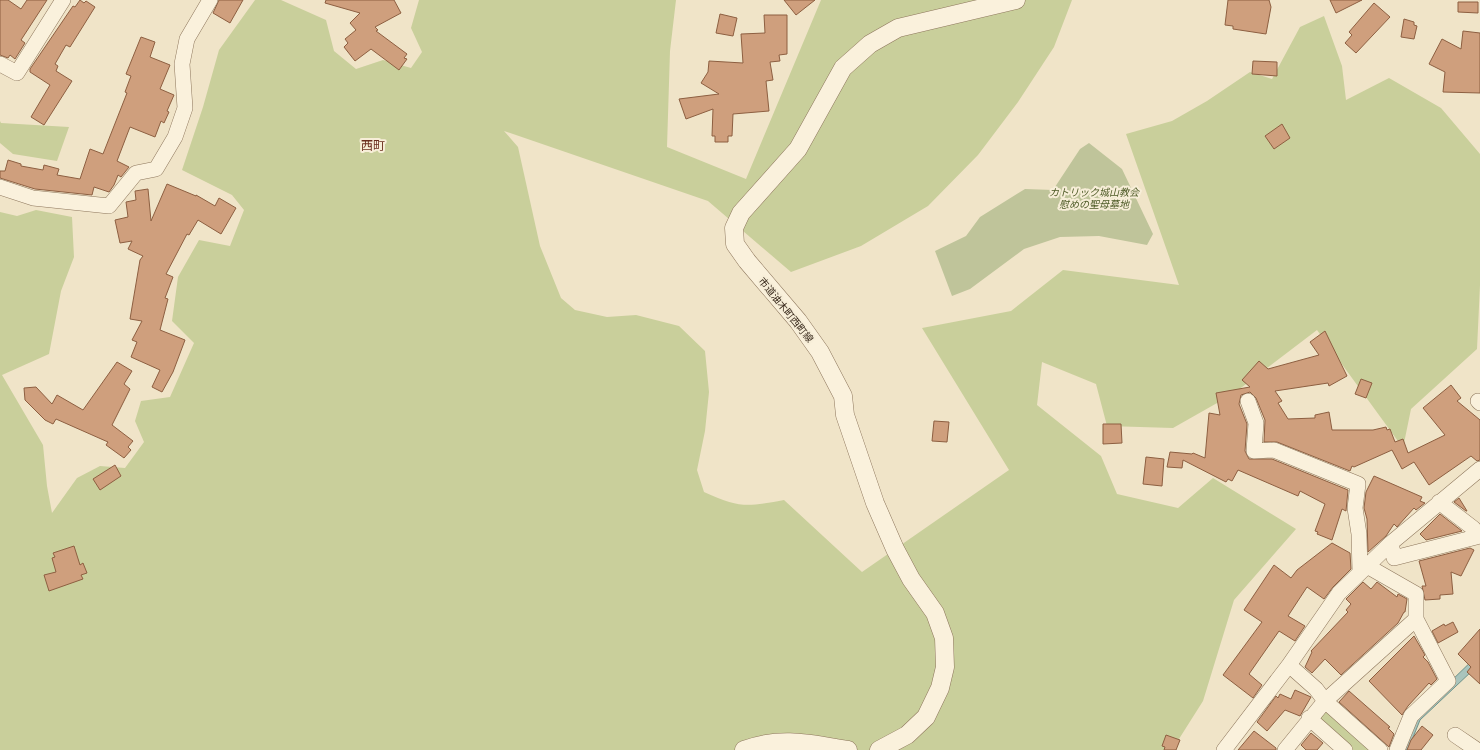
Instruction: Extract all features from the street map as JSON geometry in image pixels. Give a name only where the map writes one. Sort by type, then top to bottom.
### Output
[{"type":"street","points":[[0,64],[17,73],[63,0]]},
{"type":"street","points":[[0,187],[33,198],[109,206],[136,173],[156,169],[175,137],[185,108],[182,64],[187,39],[210,0]]},
{"type":"street","name":"市道油木町西町線","points":[[879,750],[907,735],[926,717],[940,688],[945,667],[944,638],[935,613],[911,579],[895,549],[875,503],[844,415],[843,396],[820,352],[798,321],[747,262],[735,244],[734,228],[741,213],[798,149],[843,68],[870,44],[898,28],[1016,0]]},
{"type":"street","points":[[1248,401],[1256,423],[1254,451],[1274,450],[1358,484],[1355,508],[1364,569]]},
{"type":"street","points":[[1224,750],[1289,665],[1339,593],[1391,543],[1480,469]]},
{"type":"street","points":[[1391,543],[1394,558],[1480,536],[1473,528],[1440,502]]},
{"type":"street","points":[[1364,569],[1416,594],[1416,619],[1448,681],[1411,716],[1397,750]]},
{"type":"street","points":[[1284,750],[1309,718],[1325,701],[1416,619]]},
{"type":"street","points":[[1289,665],[1316,689],[1325,701],[1380,750]]},
{"type":"street","points":[[1309,718],[1345,750]]},
{"type":"street","points":[[1455,735],[1477,750]]},
{"type":"street","points":[[744,750],[756,746],[795,741],[848,750]]},
{"type":"green space","points":[[255,0],[281,0],[326,20],[334,51],[356,69],[383,60],[411,68],[422,52],[411,28],[419,0],[676,0],[670,51],[667,147],[746,179],[821,0],[1072,0],[1054,47],[1018,102],[978,155],[928,206],[861,246],[791,272],[708,201],[504,131],[518,147],[540,246],[561,298],[575,310],[607,317],[636,315],[679,326],[705,351],[709,392],[705,431],[697,470],[704,492],[726,501],[743,505],[784,500],[862,572],[1009,470],[922,328],[1011,311],[1063,270],[1179,285],[1126,134],[1172,121],[1207,101],[1250,72],[1272,79],[1300,27],[1324,16],[1342,66],[1346,100],[1389,78],[1441,108],[1480,154],[1480,285],[1477,349],[1411,409],[1403,448],[1317,330],[1233,394],[1173,428],[1107,426],[1096,384],[1042,362],[1037,405],[1101,456],[1117,494],[1178,508],[1213,478],[1296,529],[1234,600],[1203,701],[1172,750],[0,750],[0,212],[17,216],[36,210],[72,217],[74,257],[61,291],[49,354],[2,375],[43,445],[47,486],[52,513],[77,478],[100,466],[125,468],[144,442],[135,421],[141,401],[170,397],[194,343],[172,321],[178,277],[199,240],[230,246],[244,210],[232,195],[182,170],[203,107],[219,50]]},
{"type":"green space","points":[[0,121],[1,123],[69,127],[57,161],[13,154],[0,143]]},
{"type":"green space","name":"カトリック城山教会 慰めの聖母墓地","points":[[1089,143],[1122,169],[1153,234],[1147,245],[1099,236],[1060,237],[1024,249],[970,289],[952,296],[935,251],[966,236],[980,217],[1025,189],[1053,190],[1080,149]]},
{"type":"green space","points":[[1327,709],[1372,750],[1353,750],[1317,719]]},
{"type":"water","points":[[1480,653],[1473,670],[1420,720],[1408,750],[1401,750],[1415,716]]},
{"type":"building","points":[[0,0],[8,0],[21,9],[27,0],[47,0],[21,40],[25,43],[15,59],[10,55],[8,58],[0,55]]},
{"type":"building","points":[[80,0],[84,3],[86,1],[95,7],[70,47],[66,45],[55,64],[58,66],[56,71],[72,81],[44,125],[31,117],[50,85],[30,72],[30,69],[73,6],[75,7]]},
{"type":"building","points":[[219,0],[243,0],[230,23],[213,13]]},
{"type":"building","points":[[326,0],[394,0],[401,13],[375,27],[378,30],[376,31],[407,54],[404,58],[407,59],[399,70],[371,49],[355,61],[344,47],[348,43],[345,39],[356,30],[350,23],[360,13],[325,3]]},
{"type":"building","points":[[784,0],[815,0],[796,15]]},
{"type":"building","points":[[1228,0],[1269,0],[1271,7],[1266,34],[1233,29],[1233,26],[1225,25]]},
{"type":"building","points":[[1330,0],[1362,0],[1336,13]]},
{"type":"building","points":[[1458,2],[1478,2],[1478,13],[1458,12]]},
{"type":"building","points":[[1374,3],[1390,17],[1356,53],[1345,43],[1352,35],[1349,32]]},
{"type":"building","points":[[720,14],[737,18],[733,36],[716,33]]},
{"type":"building","points":[[764,15],[787,15],[787,54],[779,55],[780,61],[770,62],[773,80],[766,81],[769,111],[733,114],[732,136],[728,136],[728,142],[715,142],[715,136],[712,136],[713,109],[686,119],[679,99],[719,94],[701,83],[708,72],[709,61],[743,63],[741,34],[765,33]]},
{"type":"building","points":[[1404,19],[1414,22],[1414,25],[1417,26],[1414,39],[1401,37]]},
{"type":"building","points":[[1463,31],[1480,33],[1480,93],[1443,92],[1445,72],[1429,64],[1442,39],[1461,49]]},
{"type":"building","points":[[141,37],[155,42],[150,57],[170,65],[160,89],[174,95],[167,111],[169,112],[164,123],[161,121],[155,137],[130,127],[117,161],[129,167],[121,177],[118,175],[109,192],[94,187],[92,195],[35,189],[0,178],[0,171],[5,171],[8,160],[21,164],[21,166],[43,170],[44,165],[59,169],[57,175],[80,179],[90,149],[103,154],[127,93],[125,92],[131,76],[126,74]]},
{"type":"building","points":[[1253,61],[1277,62],[1277,76],[1252,74]]},
{"type":"building","points":[[1282,124],[1290,138],[1274,149],[1265,136]]},
{"type":"building","points":[[167,184],[196,195],[215,206],[219,198],[236,208],[221,234],[198,220],[189,235],[187,234],[166,274],[173,277],[165,298],[168,299],[160,330],[185,340],[173,372],[162,392],[152,387],[160,370],[131,357],[137,342],[132,340],[142,321],[130,319],[140,260],[143,256],[128,249],[132,241],[120,243],[115,220],[128,217],[126,202],[136,200],[135,191],[148,189],[151,221]]},
{"type":"building","points":[[1325,331],[1347,376],[1329,386],[1328,383],[1275,391],[1282,401],[1278,403],[1288,419],[1315,418],[1315,415],[1329,412],[1332,430],[1373,430],[1386,427],[1387,430],[1390,429],[1395,442],[1403,439],[1408,453],[1445,435],[1423,408],[1451,385],[1461,398],[1457,401],[1480,420],[1480,460],[1477,461],[1471,456],[1429,485],[1414,462],[1402,469],[1392,450],[1354,467],[1352,466],[1350,471],[1277,442],[1264,442],[1265,420],[1256,398],[1250,392],[1241,395],[1239,404],[1247,424],[1245,451],[1249,459],[1272,459],[1348,490],[1346,511],[1342,509],[1332,540],[1317,534],[1318,532],[1315,531],[1325,504],[1300,491],[1298,496],[1238,470],[1232,481],[1228,479],[1226,482],[1183,460],[1182,468],[1167,467],[1170,452],[1193,453],[1205,458],[1209,413],[1220,415],[1216,393],[1250,387],[1242,380],[1259,361],[1268,369],[1319,355],[1310,342]]},
{"type":"building","points":[[117,362],[132,371],[124,384],[130,389],[112,425],[133,441],[128,447],[131,450],[124,458],[106,445],[108,442],[56,419],[53,424],[45,420],[25,400],[24,388],[36,387],[52,404],[57,395],[83,410]]},
{"type":"building","points":[[1361,379],[1372,383],[1366,398],[1355,394]]},
{"type":"building","points":[[934,421],[949,422],[947,442],[932,441]]},
{"type":"building","points":[[1103,424],[1121,424],[1122,443],[1103,444]]},
{"type":"building","points":[[1146,457],[1164,459],[1162,486],[1143,484]]},
{"type":"building","points":[[115,465],[121,476],[100,490],[93,479]]},
{"type":"building","points":[[1374,476],[1422,497],[1420,501],[1425,503],[1416,510],[1414,508],[1397,527],[1394,524],[1386,536],[1368,552],[1367,519],[1364,508],[1366,492]]},
{"type":"building","points":[[1459,498],[1467,511],[1454,502]]},
{"type":"building","points":[[1440,514],[1462,531],[1426,540],[1420,534]]},
{"type":"building","points":[[1332,543],[1350,553],[1351,569],[1333,587],[1324,599],[1307,587],[1288,616],[1305,626],[1295,641],[1279,631],[1249,674],[1262,685],[1253,698],[1223,675],[1262,622],[1244,610],[1274,565],[1291,578],[1297,570]]},
{"type":"building","points":[[74,546],[80,565],[83,563],[87,573],[81,575],[83,579],[49,591],[44,575],[56,572],[52,558],[55,557],[53,553]]},
{"type":"building","points":[[1470,548],[1474,550],[1461,576],[1451,572],[1453,594],[1440,595],[1440,599],[1425,600],[1422,586],[1426,586],[1419,561]]},
{"type":"building","points":[[1363,582],[1371,589],[1377,582],[1397,597],[1398,594],[1407,599],[1405,612],[1398,623],[1341,675],[1325,659],[1312,673],[1305,667],[1312,652],[1311,651],[1348,612],[1346,610],[1351,604],[1346,599]]},
{"type":"building","points":[[1453,622],[1458,632],[1438,643],[1432,631],[1444,624],[1445,626]]},
{"type":"building","points":[[1480,629],[1480,684],[1467,672],[1471,667],[1458,654]]},
{"type":"building","points":[[1414,636],[1425,655],[1423,657],[1428,662],[1437,679],[1431,685],[1429,683],[1408,706],[1402,715],[1369,681]]},
{"type":"building","points":[[1295,690],[1311,697],[1300,716],[1285,710],[1267,731],[1257,722],[1276,696],[1278,698],[1280,694],[1291,699]]},
{"type":"building","points":[[1349,691],[1390,727],[1388,728],[1394,734],[1389,747],[1339,702]]},
{"type":"building","points":[[1422,726],[1433,735],[1421,750],[1407,750],[1411,740]]},
{"type":"building","points":[[1254,731],[1276,748],[1276,750],[1238,750]]},
{"type":"building","points":[[1311,733],[1323,743],[1317,750],[1306,750],[1301,745]]},
{"type":"building","points":[[1166,735],[1180,740],[1176,750],[1164,750],[1165,747],[1162,746]]},
{"type":"district","name":"西町","points":[[373,145]]}]
